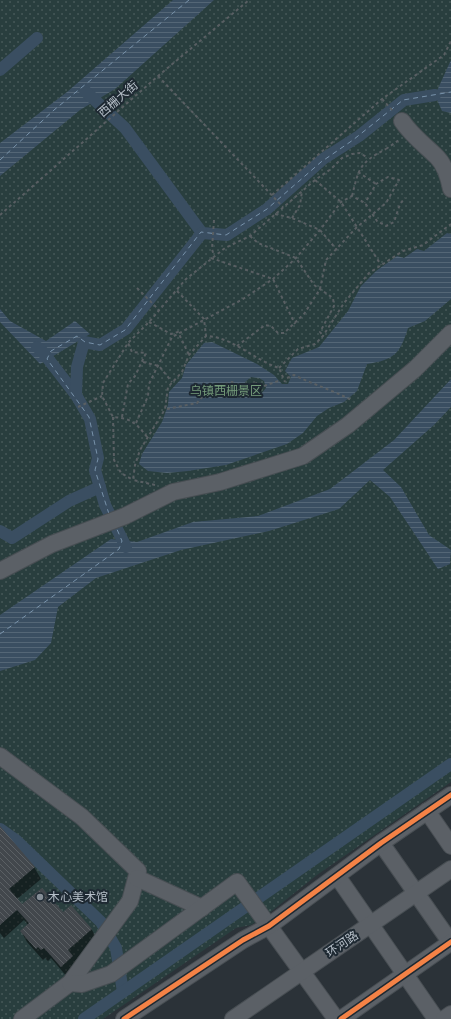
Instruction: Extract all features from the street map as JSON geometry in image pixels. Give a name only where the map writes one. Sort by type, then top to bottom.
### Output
[{"type":"street","points":[[406,127],[439,159],[449,179],[451,189]]},
{"type":"street","points":[[0,571],[52,544],[125,516],[173,492],[220,482],[303,456],[348,425],[415,369],[451,333]]},
{"type":"street","points":[[0,756],[82,817],[138,871],[130,901],[120,918],[70,984],[22,1019]]},
{"type":"street","points":[[124,1019],[237,944],[269,926],[381,843],[451,795]]},
{"type":"street","points":[[427,811],[451,846]]},
{"type":"street","points":[[341,1019],[451,943],[381,843]]},
{"type":"street","name":"环河路","points":[[233,1019],[451,869]]},
{"type":"street","points":[[337,876],[436,1019]]},
{"type":"street","points":[[137,878],[202,908]]},
{"type":"street","points":[[70,984],[82,984],[111,974],[237,882],[336,1019]]},
{"type":"street","points":[[444,1019],[451,1014]]},
{"type":"path","points":[[272,195],[382,99],[444,55],[451,41]]},
{"type":"path","points":[[158,76],[283,207]]},
{"type":"path","points":[[149,322],[171,334],[178,332],[243,299],[273,279],[296,258],[341,202],[352,196],[358,172],[368,158],[385,150],[406,127]]},
{"type":"path","points":[[173,492],[148,483],[133,480],[121,473],[114,460],[113,416],[102,396],[103,383],[128,343],[149,322],[176,290],[210,258],[225,248],[250,236],[315,180],[331,169],[342,158],[360,153],[368,158]]},
{"type":"path","points":[[358,172],[376,184]]},
{"type":"path","points":[[237,347],[265,325],[271,326],[278,333],[284,333],[295,324],[304,314],[320,289],[326,260],[356,228],[386,203],[399,180],[388,177],[376,184],[365,203]]},
{"type":"path","points":[[315,180],[341,202],[356,228],[381,265]]},
{"type":"path","points":[[292,218],[300,205],[302,191]]},
{"type":"path","points":[[352,196],[365,203],[377,221],[386,226],[394,222],[400,204],[404,198]]},
{"type":"path","points":[[275,214],[292,218],[320,230],[337,250]]},
{"type":"path","points":[[214,220],[212,249],[214,256]]},
{"type":"path","points":[[279,368],[298,349],[315,344],[323,336],[351,294],[369,273],[403,252],[423,245],[451,224]]},
{"type":"path","points":[[250,236],[258,243],[296,258],[314,285],[333,298],[334,306],[320,332],[323,336]]},
{"type":"path","points":[[210,258],[273,279],[295,324]]},
{"type":"path","points":[[137,288],[159,310]]},
{"type":"path","points":[[176,290],[204,319],[206,336]]},
{"type":"path","points":[[178,332],[189,355]]},
{"type":"path","points":[[136,423],[148,396],[149,384],[172,337],[178,332]]},
{"type":"path","points":[[133,480],[135,465],[147,436],[165,409],[168,387],[182,372],[189,355],[206,336],[218,336],[267,364],[279,368],[285,382]]},
{"type":"path","points":[[122,417],[128,384],[135,376],[146,353],[132,352],[128,343]]},
{"type":"path","points":[[143,362],[158,366],[172,382]]},
{"type":"path","points":[[288,378],[294,375],[318,386],[332,389],[353,400]]},
{"type":"path","points":[[264,386],[281,380]]},
{"type":"path","points":[[167,409],[197,403],[210,388],[232,382],[240,386],[247,386]]},
{"type":"path","points":[[78,407],[102,396]]},
{"type":"path","points":[[113,416],[122,417],[136,423],[147,436]]},
{"type":"green space","name":"乌镇西栅景区","points":[[0,0],[451,0],[451,782],[317,875],[263,918],[251,925],[236,928],[103,1019],[0,1019]]},
{"type":"water","points":[[173,0],[214,0],[115,89],[80,110],[0,176],[0,143],[67,92]]},
{"type":"water","points":[[451,60],[451,113],[442,111],[435,95]]},
{"type":"water","points":[[447,233],[451,234],[451,299],[425,321],[408,328],[399,350],[390,358],[367,364],[357,391],[344,402],[329,408],[317,416],[303,433],[287,444],[226,465],[167,473],[148,471],[139,464],[142,454],[162,422],[168,405],[169,392],[182,378],[186,365],[204,343],[212,342],[257,364],[274,375],[282,384],[288,384],[291,377],[285,371],[292,358],[319,347],[348,311],[361,286],[376,271],[397,256],[404,258],[417,249],[424,251]],"holes":[[[251,377],[259,378],[264,381],[266,388],[261,394],[252,395],[246,390],[245,382]]]},
{"type":"water","points":[[0,309],[10,321],[46,341],[75,321],[90,334],[40,364],[0,322]]},
{"type":"water","points":[[451,379],[451,407],[434,425],[383,470],[401,487],[429,535],[451,550],[450,564],[438,569],[390,497],[370,480],[339,509],[269,531],[181,550],[96,578],[58,607],[51,643],[35,660],[0,671],[0,615],[111,539],[137,542],[193,522],[258,516],[330,489],[394,440]]},
{"type":"building","points":[[256,382],[261,386],[258,391],[254,392],[249,389],[252,383]]},
{"type":"building","name":"木心美术馆","points":[[0,826],[35,867],[9,889],[22,904],[42,888],[63,912],[71,905],[92,929],[68,950],[73,956],[61,967],[44,948],[41,950],[38,947],[36,949],[20,931],[29,923],[17,910],[0,925]]},
{"type":"waterway","points":[[0,70],[37,38]]},
{"type":"waterway","points":[[85,91],[125,128],[202,233],[227,235],[267,209],[323,159],[359,136],[404,100],[435,95]]},
{"type":"waterway","points":[[126,547],[105,505],[95,470],[98,458],[90,419],[76,395],[77,367],[84,342],[100,345],[126,329],[202,233]]},
{"type":"waterway","points":[[37,347],[42,351],[76,395]]},
{"type":"waterway","points":[[0,531],[12,538],[69,501],[100,487]]},
{"type":"waterway","points":[[84,1019],[451,764]]},
{"type":"waterway","points":[[0,829],[17,841],[101,922],[116,948],[123,992]]},
{"type":"ferry route","points":[[0,160],[54,110],[189,0]]},
{"type":"ferry route","points":[[109,514],[95,470],[98,459],[89,417],[47,359],[51,351],[77,336],[85,342],[100,345],[125,330],[201,232],[226,235],[267,209],[321,162],[353,140],[403,100],[451,92]]},
{"type":"ferry route","points":[[0,634],[119,549],[122,541],[116,527]]},
{"type":"cycle path","points":[[124,1019],[243,940],[269,926],[381,843],[451,795]]},
{"type":"cycle path","points":[[341,1019],[451,942]]},
{"type":"place","name":"木心美术馆","points":[[40,897]]}]
